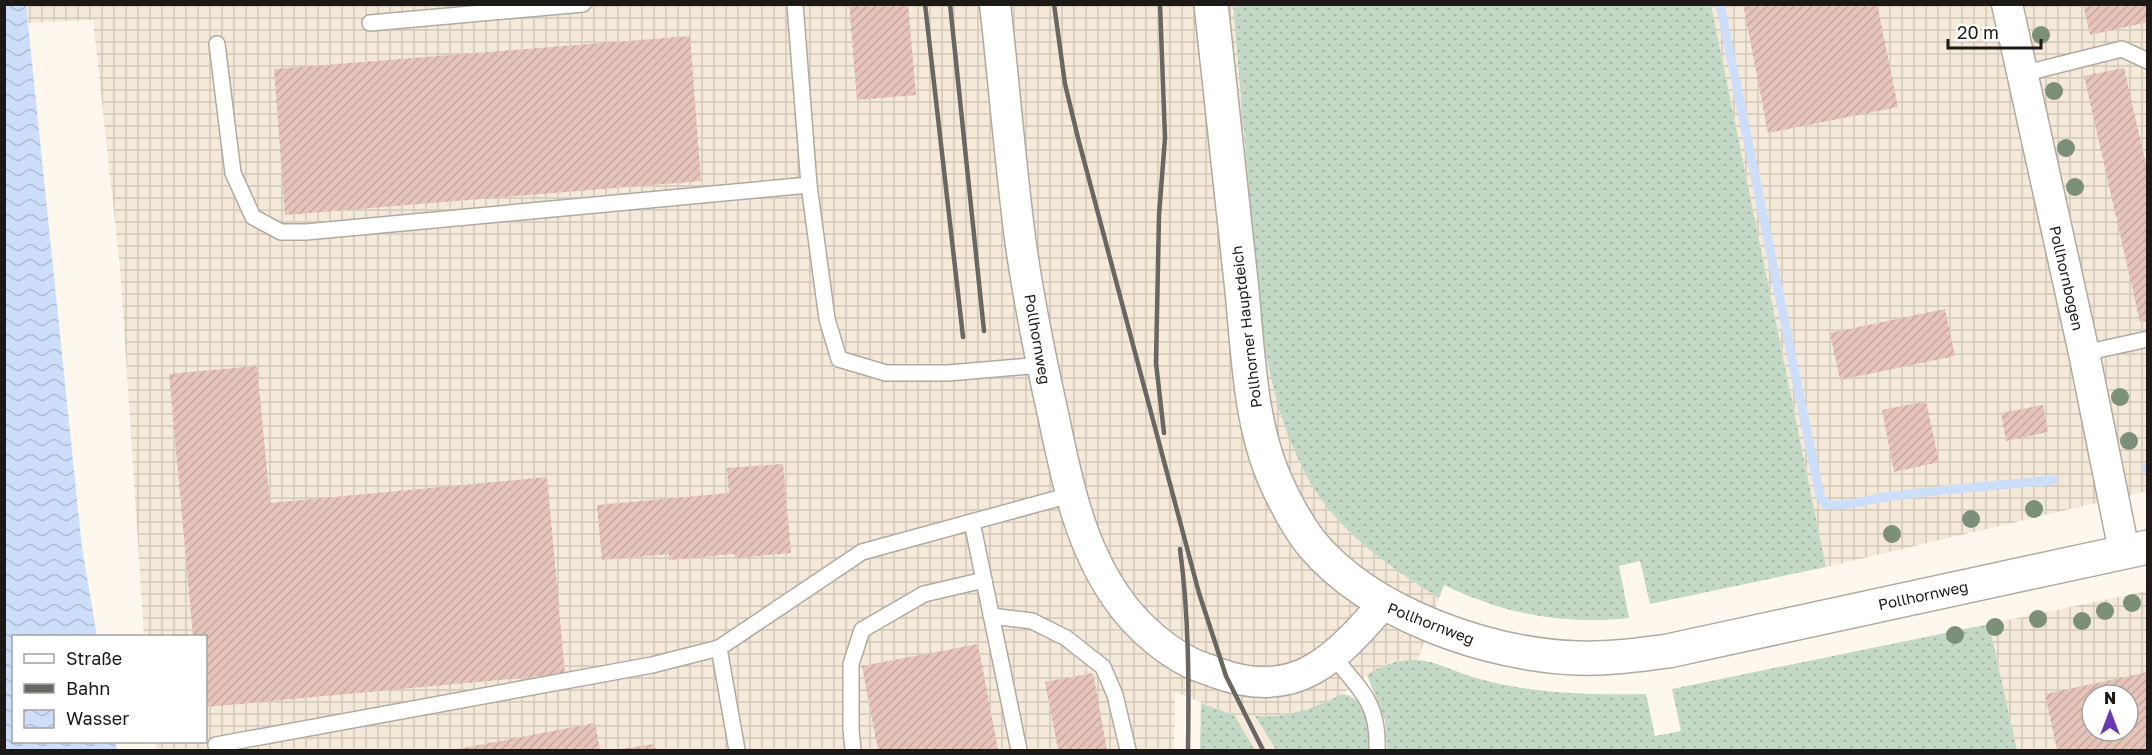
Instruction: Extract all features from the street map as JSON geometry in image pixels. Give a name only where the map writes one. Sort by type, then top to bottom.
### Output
[{"type":"main road","name":"Pollhorner Hauptdeich","points":[[1211,4],[1248,345],[1256,409],[1268,461],[1289,508],[1310,542],[1347,578],[1384,603]]},
{"type":"main road","name":"Pollhornweg","points":[[1384,603],[1449,632],[1507,649],[1579,658],[1629,656],[1668,651],[2136,549]]},
{"type":"street","name":"Pollhornweg","points":[[995,4],[1020,239],[1042,365],[1070,495],[1099,567],[1115,595],[1152,636],[1189,662],[1226,676],[1270,681],[1289,680],[1303,676],[1334,657],[1384,603]]},
{"type":"street","name":"Pollhornbogen","points":[[2007,4],[2084,353],[2136,549]]},
{"type":"lane","points":[[370,23],[583,4]]},
{"type":"lane","points":[[795,4],[810,185],[827,319],[839,359],[886,373],[948,373],[1042,365]]},
{"type":"lane","points":[[217,44],[233,173],[253,217],[281,232],[306,232],[810,185]]},
{"type":"lane","points":[[2022,74],[2122,49],[2148,61]]},
{"type":"lane","points":[[2084,353],[2148,339]]},
{"type":"lane","points":[[217,750],[216,745],[652,665],[719,648],[862,552],[1070,495]]},
{"type":"lane","points":[[972,522],[1020,750]]},
{"type":"lane","points":[[854,750],[850,729],[850,664],[862,630],[924,594],[984,580]]},
{"type":"lane","points":[[991,616],[1032,621],[1066,638],[1103,667],[1115,695],[1128,750]]},
{"type":"lane","points":[[719,648],[737,750]]},
{"type":"lane","points":[[1334,657],[1369,700],[1377,725],[1377,750]]},
{"type":"shaded area","points":[[26,5],[1233,5],[1261,316],[1299,462],[1320,496],[1345,528],[1439,598],[1418,660],[1393,661],[1376,669],[1342,694],[1316,708],[1295,713],[1264,717],[1234,715],[1175,692],[1174,750],[156,750],[155,743],[207,743],[207,635],[144,635],[120,267],[93,20],[28,23]]},
{"type":"shaded area","points":[[1711,5],[2147,5],[2147,491],[1826,567]]},
{"type":"shaded area","points":[[2147,591],[2147,750],[2017,750],[1989,624]]},
{"type":"shaded area","points":[[1234,715],[1255,716],[1276,750],[1255,750]]},
{"type":"green space","points":[[1233,5],[1711,5],[1826,567],[1650,604],[1640,561],[1619,566],[1629,618],[1580,620],[1511,610],[1444,585],[1439,598],[1389,565],[1344,527],[1319,496],[1300,463],[1286,430],[1267,359],[1258,286]]},
{"type":"green space","points":[[1989,624],[2017,750],[1387,750],[1385,721],[1367,675],[1390,663],[1415,660],[1431,662],[1476,678],[1518,687],[1581,694],[1646,694],[1655,736],[1681,731],[1672,689]]},
{"type":"green space","points":[[1342,694],[1351,696],[1357,701],[1366,715],[1371,750],[1276,750],[1255,716],[1289,714],[1321,704]]},
{"type":"green space","points":[[1201,703],[1234,715],[1255,750],[1200,750]]},
{"type":"water","points":[[4,5],[26,5],[82,548],[97,635],[12,635],[12,743],[115,743],[117,750],[5,750]]},
{"type":"building","points":[[849,4],[908,4],[916,95],[857,100]]},
{"type":"building","points":[[1743,4],[1877,4],[1898,107],[1768,133]]},
{"type":"building","points":[[2083,4],[2148,4],[2148,22],[2090,35]]},
{"type":"building","points":[[690,36],[701,181],[285,215],[274,69]]},
{"type":"building","points":[[2124,68],[2148,173],[2148,321],[2140,322],[2084,76]]},
{"type":"building","points":[[1945,309],[1955,356],[1840,380],[1830,333]]},
{"type":"building","points":[[257,366],[270,503],[547,477],[565,674],[207,707],[207,635],[193,635],[169,374]]},
{"type":"building","points":[[1926,401],[1939,462],[1894,472],[1882,410]]},
{"type":"building","points":[[2043,405],[2048,432],[2006,441],[2001,413]]},
{"type":"building","points":[[783,464],[791,553],[735,558],[734,554],[669,560],[669,554],[602,560],[597,505],[729,493],[727,468]]},
{"type":"building","points":[[978,644],[998,750],[878,750],[862,666]]},
{"type":"building","points":[[2148,672],[2148,750],[2057,750],[2045,694],[2080,687],[2080,743],[2140,743],[2140,683],[2096,683]]},
{"type":"building","points":[[1093,673],[1107,750],[1058,750],[1045,682]]},
{"type":"building","points":[[595,723],[600,750],[458,750],[458,749]]},
{"type":"building","points":[[654,744],[656,750],[621,750],[621,749]]},
{"type":"waterway","points":[[1720,4],[1820,496],[1825,504],[1842,505],[1885,497],[2053,480]]},
{"type":"railway","points":[[925,4],[963,337]]},
{"type":"railway","points":[[950,4],[984,331]]},
{"type":"railway","points":[[1054,4],[1065,84],[1078,138],[1199,593],[1226,676],[1263,750]]},
{"type":"railway","points":[[1160,4],[1165,138],[1159,215],[1156,363],[1164,433]]},
{"type":"railway","points":[[1180,549],[1187,624],[1188,750]]}]
